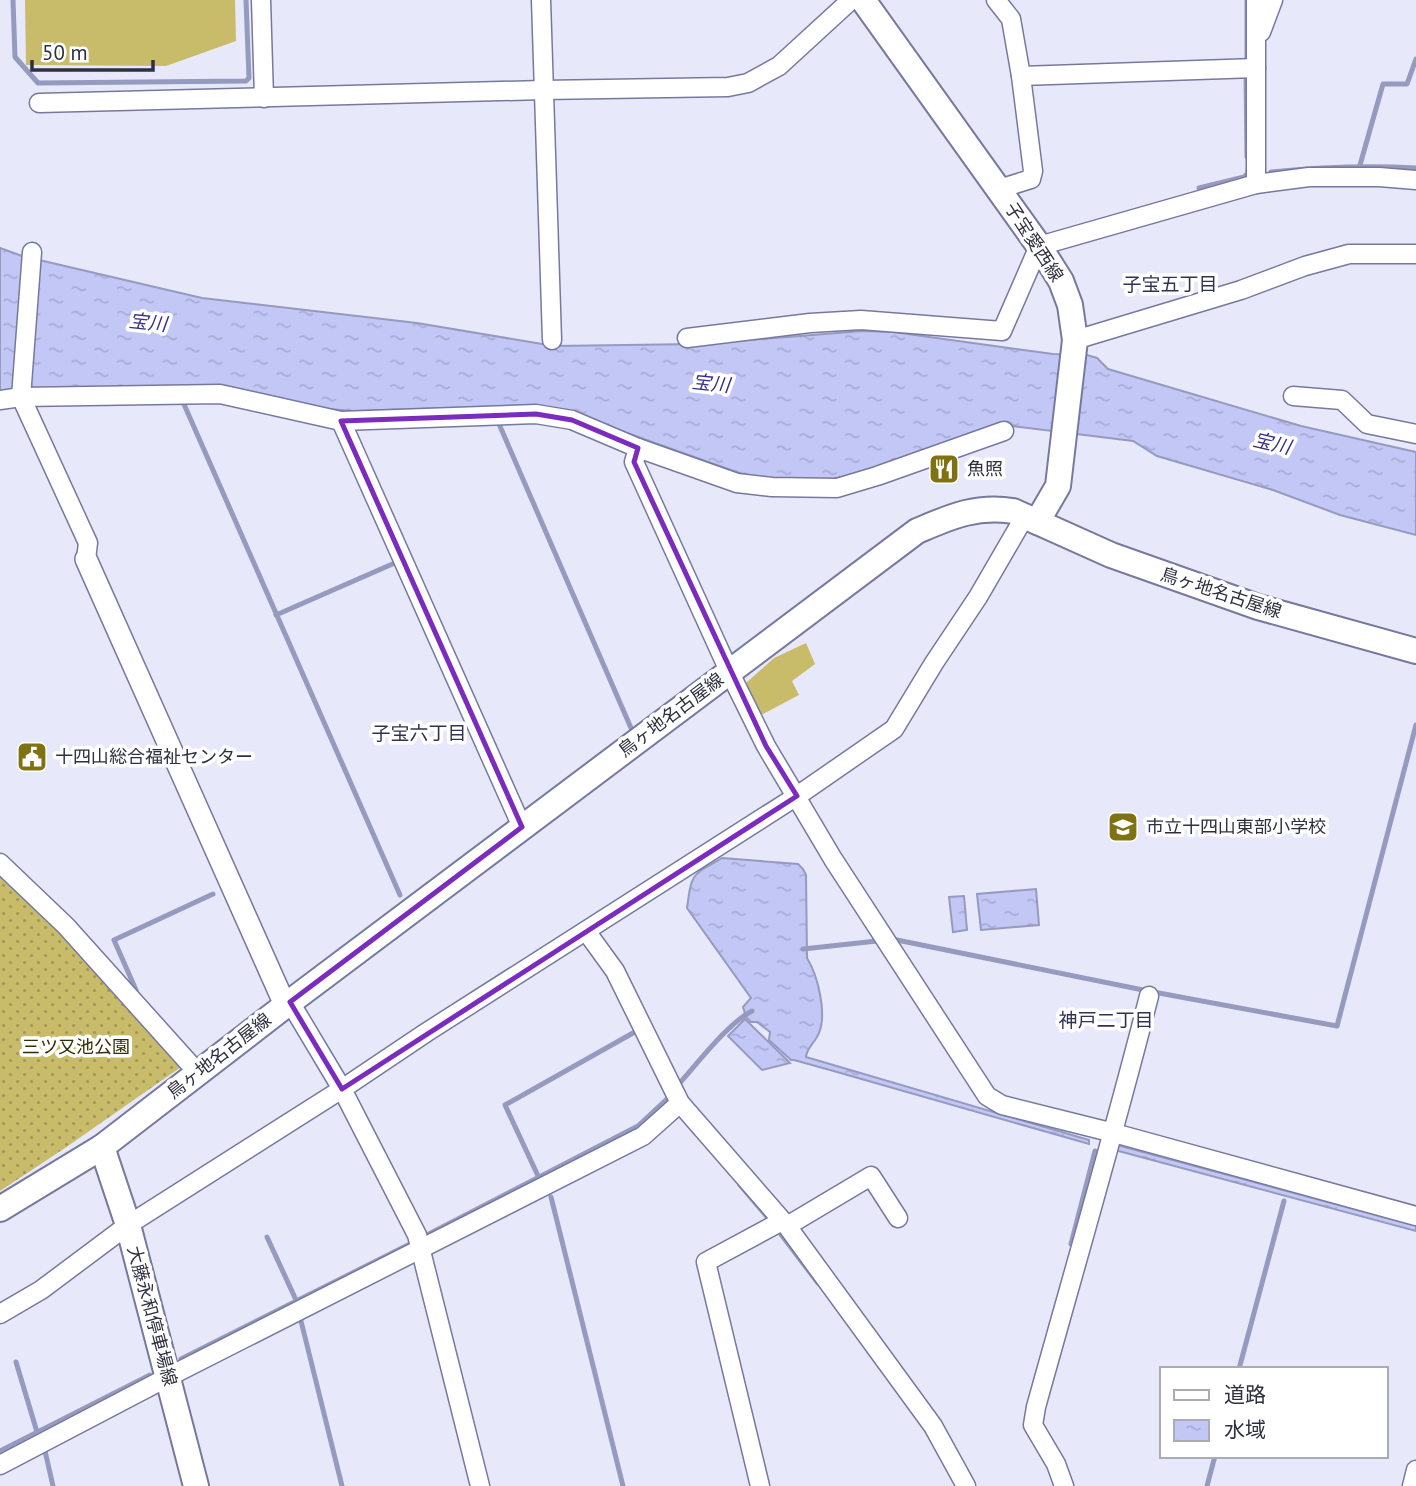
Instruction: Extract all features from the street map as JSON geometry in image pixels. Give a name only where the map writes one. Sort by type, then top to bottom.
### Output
[{"type":"main road","name":"子宝愛西線","points":[[863,0],[1039,246],[1061,282],[1070,305],[1075,343],[1058,485],[1031,519]]},
{"type":"main road","name":"鳥ヶ地名古屋線","points":[[0,1209],[102,1147],[287,1003],[916,531],[963,513],[997,509],[1031,519],[1111,555],[1258,607],[1416,651]]},
{"type":"main road","name":"大藤永和停車場線","points":[[102,1147],[128,1225],[196,1486]]},
{"type":"street","points":[[261,0],[264,98]]},
{"type":"street","points":[[541,0],[552,340]]},
{"type":"street","points":[[39,103],[728,87],[748,83],[779,66],[851,0]]},
{"type":"street","points":[[996,0],[1011,19],[1033,171],[1031,179],[999,189]]},
{"type":"street","points":[[1256,0],[1256,184]]},
{"type":"street","points":[[1256,45],[1273,0]]},
{"type":"street","points":[[1021,76],[1256,68]]},
{"type":"street","points":[[687,338],[810,323],[861,320],[1002,331],[1039,246],[1256,184],[1308,177],[1416,180]]},
{"type":"street","points":[[32,252],[22,397],[89,543],[86,559],[287,1003],[342,1089],[417,1235],[480,1486]]},
{"type":"street","points":[[1075,343],[1305,266],[1349,254],[1416,254]]},
{"type":"street","points":[[0,400],[22,397],[220,394],[341,421],[536,414],[572,420],[638,448],[737,483],[772,487],[837,488],[1004,432]]},
{"type":"street","points":[[1293,396],[1342,400],[1367,424],[1416,434]]},
{"type":"street","points":[[341,421],[522,827]]},
{"type":"street","points":[[638,448],[634,462],[766,747],[833,859],[987,1096],[1002,1105],[1416,1216]]},
{"type":"street","points":[[0,1314],[41,1290],[128,1225],[797,796],[894,729],[934,663],[1031,519]]},
{"type":"street","points":[[0,863],[66,926],[198,1073]]},
{"type":"street","points":[[586,931],[615,971],[680,1103],[785,1223],[933,1426],[966,1486]]},
{"type":"street","points":[[1060,1485],[1056,1464],[1033,1425],[1149,996]]},
{"type":"street","points":[[0,1465],[643,1136],[680,1103]]},
{"type":"street","points":[[760,1486],[706,1262],[871,1176],[898,1218]]},
{"type":"street","points":[[1412,1486],[1416,1470]]},
{"type":"highlighted area","points":[[536,414],[572,420],[638,448],[634,462],[766,746],[797,796],[342,1089],[290,1002],[522,827],[341,421]]},
{"type":"green space","points":[[25,0],[235,0],[236,41],[166,66],[26,65]]},
{"type":"green space","points":[[806,643],[815,664],[792,681],[799,695],[759,716],[746,683],[774,658]]},
{"type":"green space","name":"三ツ又池公園","points":[[0,856],[191,1060],[0,1191]]},
{"type":"water","name":"宝川","points":[[0,248],[22,256],[202,298],[417,323],[554,346],[698,344],[862,331],[893,332],[1053,354],[1087,355],[1097,358],[1108,369],[1301,426],[1416,452],[1416,535],[1340,515],[1273,490],[1157,456],[1133,441],[1004,425],[869,471],[823,481],[764,478],[739,473],[571,413],[538,405],[352,411],[317,408],[220,387],[0,391]]},
{"type":"water","points":[[722,858],[798,864],[806,875],[807,958],[818,984],[822,1015],[819,1033],[806,1057],[1089,1140],[1089,1144],[791,1060],[769,1040],[770,1032],[746,1017],[743,1007],[751,998],[687,908],[695,876]]},
{"type":"water","points":[[1036,889],[1039,925],[981,930],[977,894]]},
{"type":"water","points":[[964,896],[967,930],[953,932],[949,897]]},
{"type":"water","points":[[745,1019],[790,1063],[762,1070],[728,1036]]},
{"type":"water","points":[[1117,1145],[1416,1226],[1416,1231],[1115,1150]]},
{"type":"waterway","points":[[13,0],[15,57],[38,83],[246,81],[249,78],[246,0]]},
{"type":"waterway","points":[[1247,0],[1247,60]]},
{"type":"waterway","points":[[1360,165],[1383,84],[1407,84],[1416,59]]},
{"type":"waterway","points":[[1246,72],[1247,157]]},
{"type":"waterway","points":[[1271,172],[1344,167],[1416,168]]},
{"type":"waterway","points":[[1199,188],[1244,177],[1248,170]]},
{"type":"waterway","points":[[183,402],[400,895]]},
{"type":"waterway","points":[[499,424],[631,728]]},
{"type":"waterway","points":[[276,615],[397,562]]},
{"type":"waterway","points":[[897,940],[1337,1026],[1416,725]]},
{"type":"waterway","points":[[136,990],[114,940],[213,894]]},
{"type":"waterway","points":[[803,949],[877,941]]},
{"type":"waterway","points":[[678,1085],[723,1034],[752,1011]]},
{"type":"waterway","points":[[539,1178],[505,1105],[633,1033]]},
{"type":"waterway","points":[[425,1236],[638,1126],[668,1098]]},
{"type":"waterway","points":[[1071,1244],[1095,1151]]},
{"type":"waterway","points":[[740,1185],[769,1219]]},
{"type":"waterway","points":[[551,1197],[623,1486]]},
{"type":"waterway","points":[[1240,1367],[1284,1201]]},
{"type":"waterway","points":[[780,1233],[818,1283]]},
{"type":"waterway","points":[[267,1237],[296,1300]]},
{"type":"waterway","points":[[181,1359],[412,1243]]},
{"type":"waterway","points":[[301,1321],[342,1486]]},
{"type":"waterway","points":[[16,1362],[37,1432]]},
{"type":"waterway","points":[[0,1451],[150,1375]]},
{"type":"waterway","points":[[45,1451],[53,1486]]},
{"type":"waterway","points":[[1207,1486],[1214,1458]]},
{"type":"place","name":"魚照","points":[[944,469]]},
{"type":"place","name":"十四山総合福祉センター","points":[[32,757]]},
{"type":"place","name":"市立十四山東部小学校","points":[[1123,827]]},
{"type":"district","name":"子宝五丁目","points":[[1170,284]]},
{"type":"district","name":"子宝六丁目","points":[[419,733]]},
{"type":"district","name":"神戸二丁目","points":[[1106,1020]]}]
